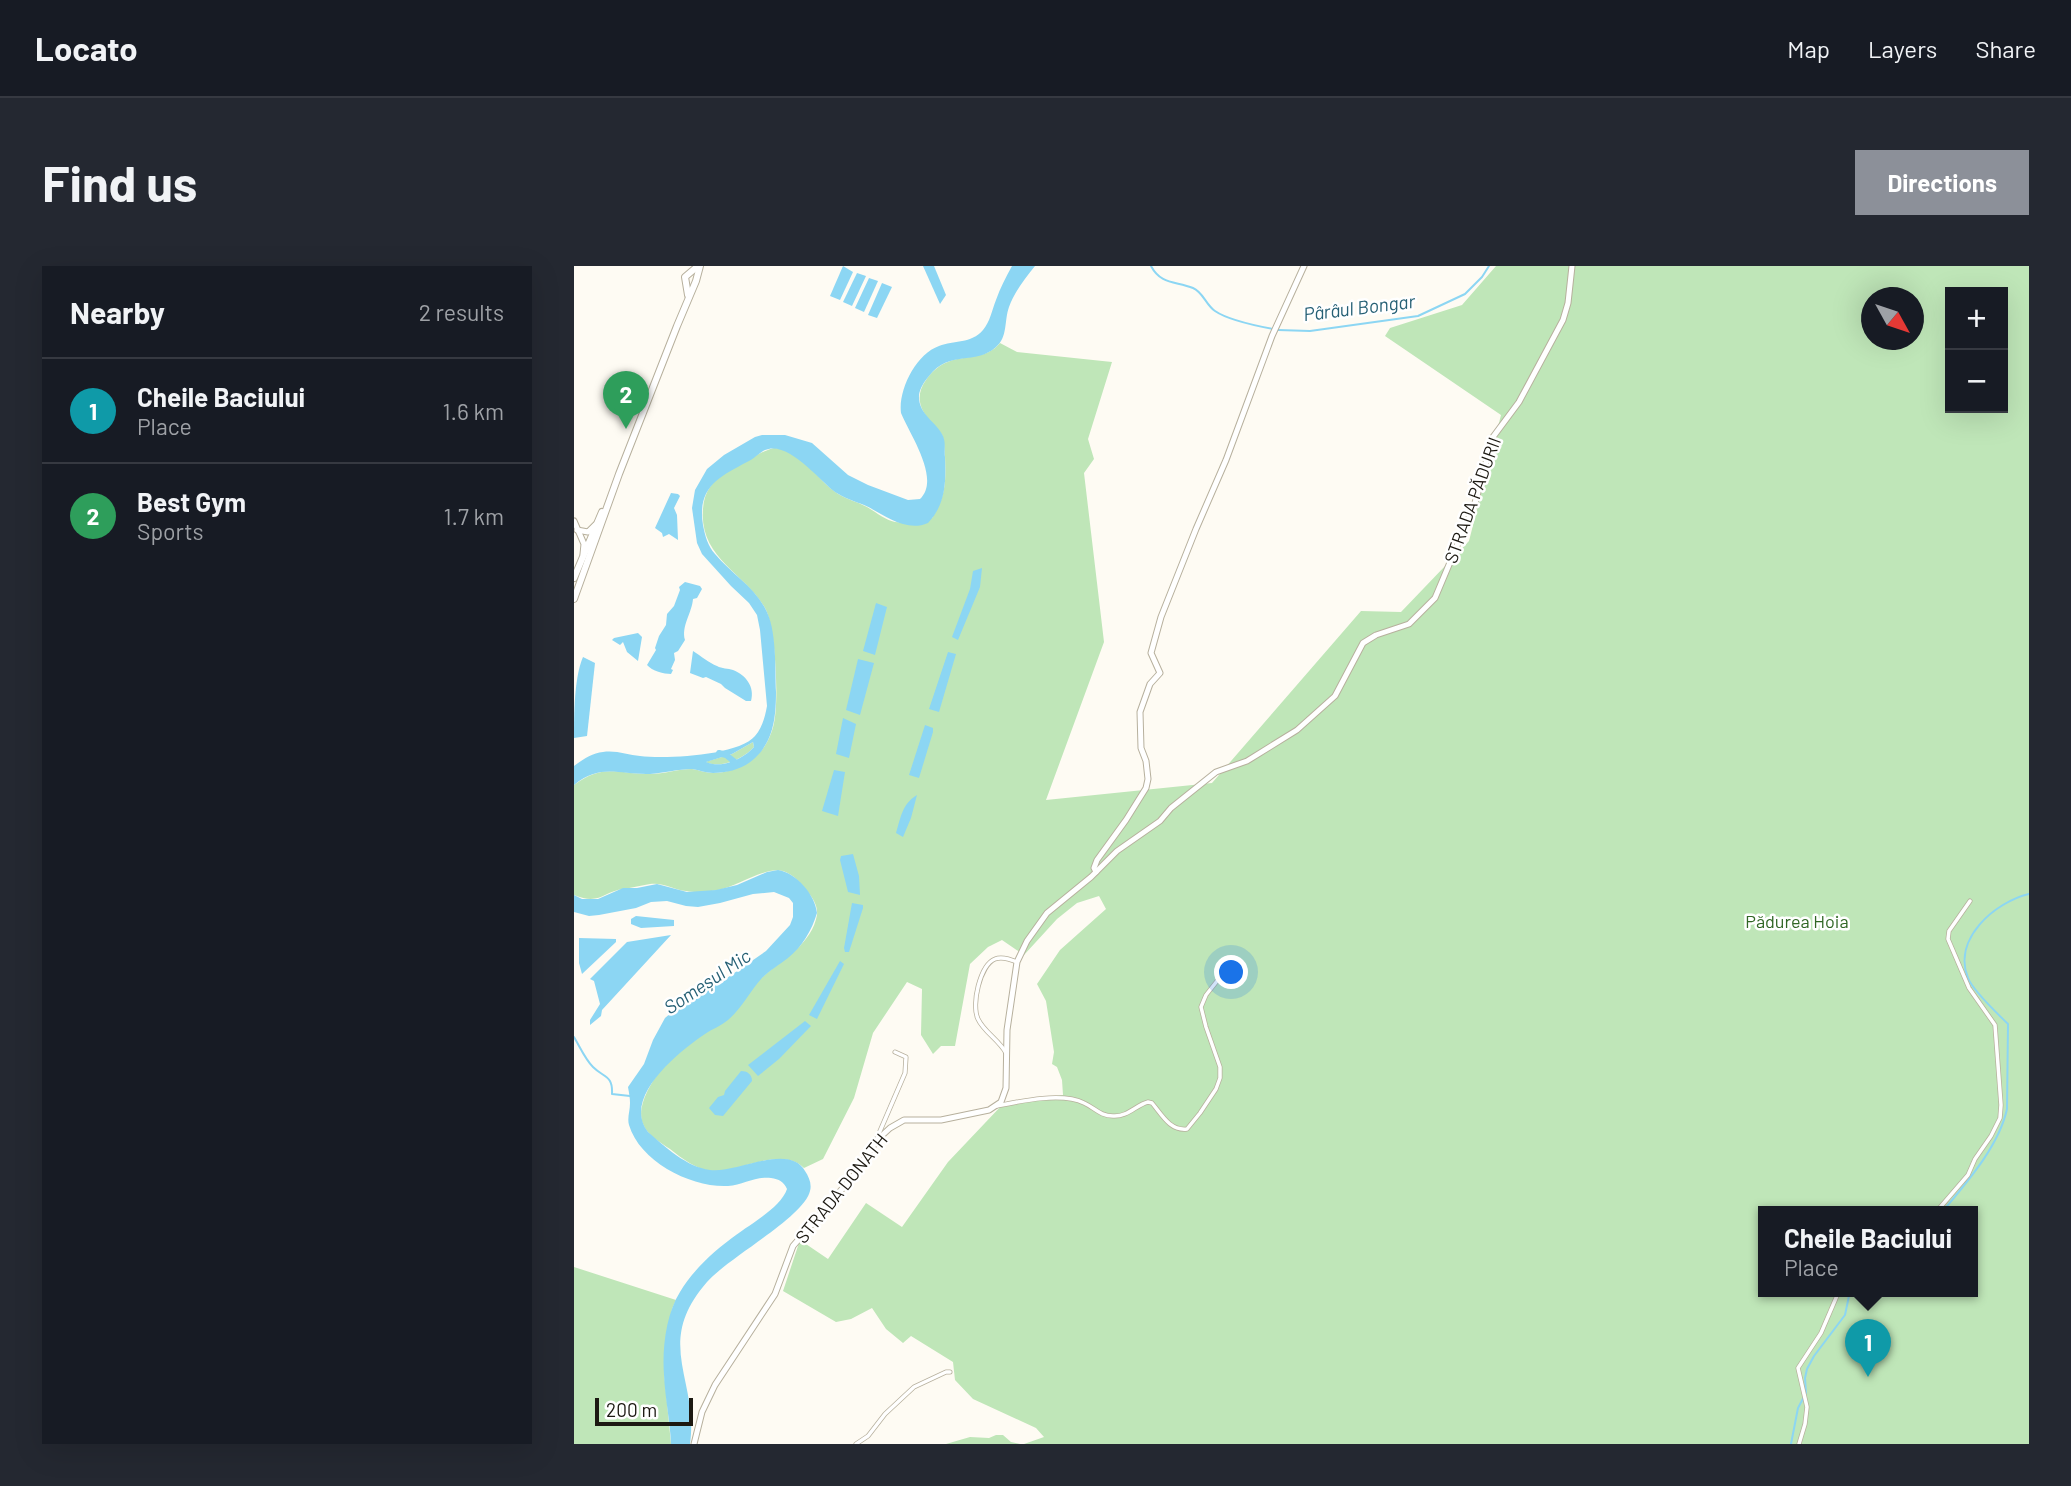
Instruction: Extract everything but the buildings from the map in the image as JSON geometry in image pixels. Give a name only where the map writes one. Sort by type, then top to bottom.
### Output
[{"type":"main road","points":[[574,599],[699,266]]},
{"type":"main road","points":[[574,578],[587,539],[620,474]]},
{"type":"street","name":"STRADA PĂDURII","points":[[1097,872],[1094,868],[1097,860],[1146,788],[1148,779],[1141,748],[1140,712],[1150,684],[1160,673],[1152,657],[1152,649],[1161,617],[1230,450],[1276,326],[1304,266]]},
{"type":"street","name":"STRADA PĂDURII","points":[[995,1107],[1002,1100],[1006,1088],[1011,995],[1017,962],[1027,941],[1047,913],[1097,872],[1114,853],[1160,821],[1171,808],[1216,772],[1249,760],[1297,730],[1335,696],[1363,643],[1376,635],[1409,624],[1435,598],[1475,503],[1493,437],[1515,408],[1560,326],[1568,303],[1572,266]]},
{"type":"street","points":[[574,521],[587,539]]},
{"type":"street","points":[[580,530],[588,532],[597,522]]},
{"type":"street","points":[[1941,1206],[1968,1175],[2000,1118],[1995,1025],[1969,988],[1948,939],[1949,931],[1969,901]]},
{"type":"street","points":[[1006,1053],[978,1020],[977,994],[980,977],[988,964],[996,958],[1017,962]]},
{"type":"street","points":[[995,1107],[1062,1098],[1084,1103],[1100,1114],[1115,1116],[1126,1114],[1148,1102],[1153,1103],[1170,1124],[1178,1129],[1186,1129],[1197,1117],[1220,1079],[1220,1067],[1201,1007],[1202,1001],[1221,976]]},
{"type":"street","points":[[877,1140],[905,1073],[906,1058],[895,1052]]},
{"type":"street","name":"STRADA DONATH","points":[[694,1444],[707,1400],[775,1294],[790,1251],[855,1174],[877,1140],[904,1120],[941,1120],[995,1107]]},
{"type":"street","points":[[1799,1444],[1805,1424],[1805,1396],[1797,1368],[1821,1333],[1836,1297]]},
{"type":"street","points":[[856,1444],[868,1436],[883,1416],[914,1387],[950,1372]]},
{"type":"green space","name":"Pădurea Hoia","points":[[1496,266],[2029,266],[2029,1444],[1024,1444],[1044,1437],[1036,1428],[973,1399],[955,1380],[953,1362],[911,1336],[903,1343],[886,1329],[872,1308],[851,1319],[836,1322],[783,1291],[800,1240],[828,1259],[866,1203],[902,1227],[948,1162],[1003,1104],[1063,1095],[1062,1080],[1057,1067],[1052,1064],[1054,1052],[1046,1001],[1037,984],[1060,950],[1106,909],[1099,896],[1077,903],[1057,919],[1024,955],[1002,940],[988,947],[970,964],[955,1046],[941,1046],[933,1054],[921,1035],[922,989],[907,982],[873,1033],[854,1098],[823,1159],[804,1168],[795,1162],[772,1159],[723,1171],[712,1171],[685,1160],[645,1128],[641,1111],[648,1089],[660,1071],[797,949],[810,934],[817,915],[815,902],[800,882],[787,872],[776,870],[710,891],[690,892],[655,884],[617,890],[590,899],[574,895],[574,785],[594,774],[611,771],[650,774],[692,769],[710,773],[733,770],[760,752],[772,731],[776,713],[776,682],[769,618],[756,595],[715,552],[708,540],[703,509],[707,491],[714,482],[723,474],[775,448],[800,458],[838,494],[888,520],[904,522],[932,518],[944,488],[944,443],[941,434],[924,413],[920,391],[935,370],[945,363],[983,354],[1000,343],[1017,352],[1112,362],[1088,439],[1094,459],[1084,473],[1104,642],[1046,800],[1212,783],[1361,611],[1401,612],[1469,541],[1501,415],[1385,336],[1390,328],[1462,305]]},
{"type":"green space","points":[[753,742],[754,747],[731,762],[705,762],[732,754]]},
{"type":"green space","points":[[574,1267],[676,1300],[672,1309],[664,1372],[671,1444],[574,1444]]},
{"type":"green space","points":[[1003,1435],[1011,1442],[1020,1444],[946,1444],[970,1437],[989,1438]]},
{"type":"water","points":[[843,266],[853,272],[840,300],[830,296]]},
{"type":"water","points":[[923,266],[934,266],[946,295],[940,304]]},
{"type":"water","points":[[1012,266],[1035,266],[1011,302],[1000,343],[980,356],[945,363],[929,376],[920,390],[921,408],[940,431],[945,444],[944,492],[934,516],[928,523],[911,526],[903,524],[842,496],[803,463],[774,448],[765,450],[727,473],[707,492],[702,512],[709,544],[721,561],[760,600],[772,627],[775,709],[773,726],[763,749],[748,764],[725,772],[710,773],[692,769],[650,774],[602,772],[584,778],[574,785],[574,766],[599,753],[651,757],[700,755],[733,748],[755,736],[763,722],[767,706],[757,615],[702,554],[697,543],[692,508],[695,490],[707,469],[724,455],[755,437],[785,435],[812,443],[848,475],[868,485],[908,500],[920,499],[926,490],[926,469],[901,413],[902,394],[910,374],[931,350],[973,338],[983,330]],"holes":[[[753,742],[754,747],[732,762],[706,762],[732,754]]]},
{"type":"water","points":[[857,273],[866,276],[852,306],[843,302]]},
{"type":"water","points":[[869,278],[878,281],[864,312],[855,308]]},
{"type":"water","points":[[882,283],[892,287],[877,318],[868,315]]},
{"type":"water","points":[[671,493],[680,496],[674,508],[677,515],[678,540],[669,534],[663,537],[655,528]]},
{"type":"water","points":[[982,568],[980,587],[958,640],[952,637],[970,589],[973,571]]},
{"type":"water","points":[[685,582],[702,589],[697,598],[693,599],[684,630],[685,640],[674,653],[673,670],[671,674],[662,673],[647,665],[656,650],[679,587]]},
{"type":"water","points":[[876,603],[887,607],[875,655],[863,651]]},
{"type":"water","points":[[638,633],[642,637],[638,661],[627,652],[623,642],[620,645],[612,640]]},
{"type":"water","points":[[693,651],[714,665],[742,675],[750,686],[751,701],[746,701],[706,677],[690,673]]},
{"type":"water","points":[[948,652],[956,654],[939,712],[929,709]]},
{"type":"water","points":[[583,657],[595,663],[587,736],[574,738],[576,686]]},
{"type":"water","points":[[858,659],[874,663],[860,715],[846,710]]},
{"type":"water","points":[[843,718],[856,724],[849,758],[836,754]]},
{"type":"water","points":[[925,725],[933,728],[933,732],[919,778],[909,775]]},
{"type":"water","points":[[834,770],[845,772],[838,816],[822,811]]},
{"type":"water","points":[[917,795],[903,837],[896,833],[901,816],[908,802]]},
{"type":"water","points":[[853,854],[859,876],[860,895],[848,892],[840,860],[841,856]]},
{"type":"water","points":[[778,870],[798,880],[816,906],[817,913],[806,938],[793,954],[762,978],[728,1020],[694,1042],[669,1063],[657,1076],[642,1104],[642,1118],[648,1132],[677,1156],[693,1165],[721,1170],[761,1161],[787,1159],[797,1163],[805,1171],[811,1186],[805,1201],[794,1213],[717,1272],[691,1304],[683,1324],[680,1343],[689,1400],[690,1444],[671,1444],[664,1354],[668,1321],[675,1301],[691,1276],[705,1261],[772,1209],[787,1189],[781,1181],[771,1178],[728,1186],[714,1185],[699,1183],[669,1170],[644,1150],[635,1138],[628,1122],[628,1087],[644,1064],[665,1018],[687,999],[727,978],[766,951],[790,925],[793,903],[789,898],[774,892],[753,894],[698,907],[667,901],[651,902],[636,908],[589,916],[574,912],[574,895],[582,899],[598,899],[623,888],[657,884],[687,892],[716,890]]},
{"type":"water","points":[[852,903],[863,905],[863,908],[849,952],[845,952],[844,948]]},
{"type":"water","points":[[636,916],[674,920],[674,926],[641,928],[631,924],[631,919]]},
{"type":"water","points":[[671,935],[602,1010],[601,1016],[590,1025],[590,1020],[600,1004],[594,981],[590,979],[627,942]]},
{"type":"water","points":[[579,938],[616,939],[616,942],[582,974]]},
{"type":"water","points":[[840,961],[844,964],[817,1019],[809,1015]]},
{"type":"water","points":[[805,1021],[811,1026],[758,1076],[748,1065]]},
{"type":"water","points":[[741,1071],[749,1073],[752,1081],[723,1116],[715,1115],[709,1108],[718,1097],[724,1095]]},
{"type":"waterway","name":"Pârâul Bongar","points":[[1151,266],[1159,276],[1169,282],[1196,290],[1221,314],[1273,329]]},
{"type":"waterway","name":"Pârâul Bongar","points":[[1278,330],[1310,331],[1418,316],[1465,294],[1489,266]]},
{"type":"waterway","name":"Someșul Mic","points":[[719,753],[735,762]]},
{"type":"waterway","points":[[1947,1206],[1990,1150],[2007,1109],[2008,1024],[1986,1002],[1968,978],[1966,950],[1971,936],[1991,914],[2016,898],[2029,894]]},
{"type":"waterway","points":[[574,1037],[590,1064],[609,1080],[612,1094],[630,1096]]},
{"type":"waterway","points":[[1791,1444],[1798,1408],[1806,1393],[1807,1369],[1845,1315],[1849,1297]]},
{"type":"place","name":"Best Gym","points":[[626,429]]},
{"type":"place","name":"Cheile Baciului","points":[[1868,1377]]}]
